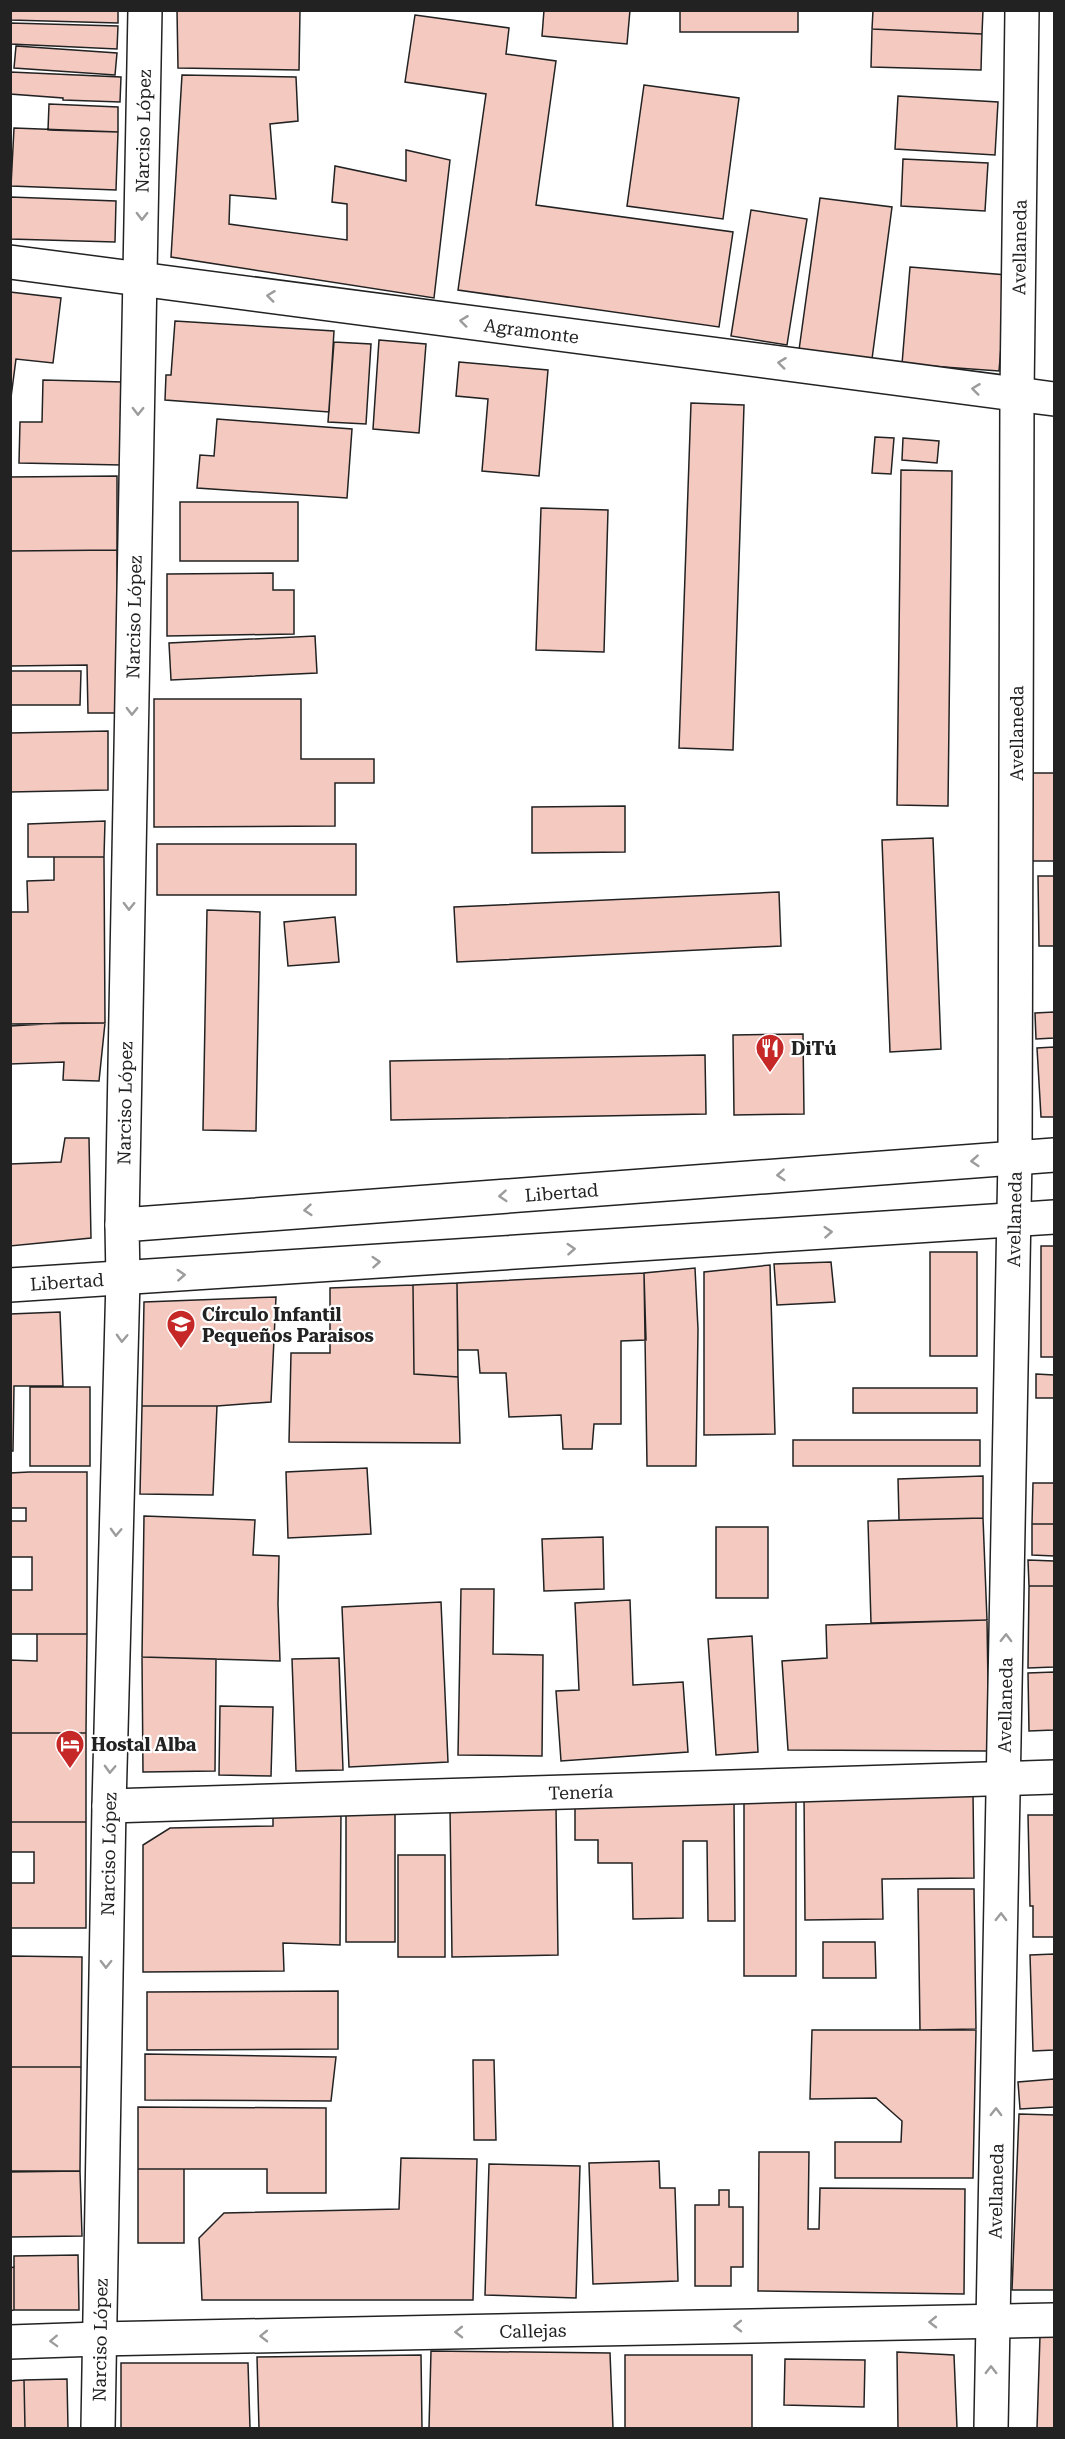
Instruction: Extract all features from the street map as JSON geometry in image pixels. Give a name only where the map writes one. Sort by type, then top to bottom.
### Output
[{"type":"street","name":"Narciso López","points":[[122,1225],[145,10]]},
{"type":"street","name":"Avellaneda","points":[[991,2428],[991,2320],[1004,1779],[1015,1158],[1017,394],[1022,10]]},
{"type":"street","name":"Agramonte","points":[[10,262],[1054,399]]},
{"type":"street","name":"Libertad","points":[[123,1279],[122,1225],[1054,1155]]},
{"type":"street","name":"Libertad","points":[[10,1285],[1054,1217]]},
{"type":"street","name":"Narciso López","points":[[98,2428],[109,1806],[123,1279]]},
{"type":"street","name":"Tenería","points":[[109,1806],[1054,1777]]},
{"type":"street","name":"Callejas","points":[[10,2342],[1054,2320]]},
{"type":"building","points":[[10,10],[118,10],[118,23],[10,20]]},
{"type":"building","points":[[177,10],[300,10],[299,70],[178,68]]},
{"type":"building","points":[[544,10],[630,10],[627,44],[542,36]]},
{"type":"building","points":[[680,10],[798,10],[798,32],[680,32]]},
{"type":"building","points":[[873,10],[983,10],[982,34],[872,29]]},
{"type":"building","points":[[415,15],[509,28],[506,54],[556,61],[536,205],[733,232],[719,327],[458,290],[486,94],[405,82]]},
{"type":"building","points":[[10,23],[118,26],[117,49],[10,44]]},
{"type":"building","points":[[872,29],[982,34],[981,70],[871,67]]},
{"type":"building","points":[[16,46],[117,53],[115,75],[14,68]]},
{"type":"building","points":[[10,72],[121,77],[120,102],[63,100],[63,98],[10,94]]},
{"type":"building","points":[[182,75],[296,77],[298,121],[270,124],[276,199],[230,195],[229,224],[347,240],[347,204],[332,202],[335,166],[406,181],[406,150],[450,160],[434,298],[171,257]]},
{"type":"building","points":[[644,85],[739,98],[723,219],[627,206]]},
{"type":"building","points":[[898,96],[998,102],[995,155],[895,149]]},
{"type":"building","points":[[49,104],[118,107],[118,132],[48,130]]},
{"type":"building","points":[[14,128],[118,132],[116,190],[11,186]]},
{"type":"building","points":[[903,159],[988,163],[985,211],[901,206]]},
{"type":"building","points":[[10,197],[116,201],[115,242],[10,239]]},
{"type":"building","points":[[820,198],[892,207],[872,359],[799,350]]},
{"type":"building","points":[[751,210],[807,219],[787,345],[731,336]]},
{"type":"building","points":[[910,267],[1007,275],[999,371],[902,364]]},
{"type":"building","points":[[10,292],[61,298],[53,363],[16,359],[10,405]]},
{"type":"building","points":[[175,321],[334,331],[329,412],[165,400],[166,375],[171,375]]},
{"type":"building","points":[[379,340],[426,344],[419,433],[373,429]]},
{"type":"building","points":[[334,342],[371,344],[366,424],[328,422]]},
{"type":"building","points":[[459,362],[548,370],[539,476],[482,471],[488,399],[456,396]]},
{"type":"building","points":[[43,380],[124,382],[122,465],[19,463],[20,422],[42,422]]},
{"type":"building","points":[[691,403],[744,405],[733,750],[679,748]]},
{"type":"building","points":[[217,419],[352,429],[347,498],[197,488],[200,455],[214,456]]},
{"type":"building","points":[[875,437],[894,438],[891,474],[872,473]]},
{"type":"building","points":[[903,438],[939,441],[937,463],[902,460]]},
{"type":"building","points":[[901,470],[952,471],[948,806],[897,805]]},
{"type":"building","points":[[117,476],[117,550],[10,551],[10,477]]},
{"type":"building","points":[[180,502],[298,502],[298,561],[180,561]]},
{"type":"building","points":[[541,508],[608,510],[604,652],[536,650]]},
{"type":"building","points":[[117,550],[118,713],[88,713],[87,665],[10,666],[10,551]]},
{"type":"building","points":[[273,573],[273,590],[294,590],[294,634],[167,636],[167,574]]},
{"type":"building","points":[[315,636],[317,673],[171,680],[169,643]]},
{"type":"building","points":[[10,671],[81,671],[80,705],[10,705]]},
{"type":"building","points":[[154,699],[301,699],[301,759],[374,759],[374,783],[335,783],[335,826],[154,827]]},
{"type":"building","points":[[108,731],[108,790],[10,792],[10,733]]},
{"type":"building","points":[[1033,773],[1054,773],[1054,861],[1032,861]]},
{"type":"building","points":[[625,806],[625,852],[532,853],[532,807]]},
{"type":"building","points":[[105,821],[104,857],[28,857],[28,824]]},
{"type":"building","points":[[933,838],[941,1049],[890,1052],[882,840]]},
{"type":"building","points":[[157,844],[356,844],[356,895],[157,895]]},
{"type":"building","points":[[54,857],[104,857],[105,1023],[10,1024],[10,912],[28,912],[27,881],[54,880]]},
{"type":"building","points":[[1038,876],[1054,876],[1054,946],[1039,946]]},
{"type":"building","points":[[779,892],[781,946],[457,962],[454,907]]},
{"type":"building","points":[[207,910],[260,912],[256,1131],[203,1130]]},
{"type":"building","points":[[335,917],[339,962],[288,966],[284,922]]},
{"type":"building","points":[[1054,1012],[1054,1038],[1036,1039],[1035,1013]]},
{"type":"building","points":[[105,1023],[99,1081],[63,1080],[64,1062],[10,1064],[10,1026]]},
{"type":"building","points":[[803,1034],[804,1114],[734,1115],[733,1035]]},
{"type":"building","points":[[1054,1047],[1054,1117],[1041,1117],[1037,1048]]},
{"type":"building","points":[[705,1055],[706,1114],[391,1120],[390,1061]]},
{"type":"building","points":[[65,1138],[89,1138],[91,1238],[10,1246],[10,1164],[61,1162]]},
{"type":"building","points":[[1041,1246],[1054,1246],[1054,1357],[1041,1357]]},
{"type":"building","points":[[930,1252],[977,1252],[977,1356],[930,1356]]},
{"type":"building","points":[[831,1262],[835,1302],[777,1305],[774,1264]]},
{"type":"building","points":[[770,1265],[775,1434],[704,1435],[704,1272]]},
{"type":"building","points":[[695,1268],[698,1329],[696,1466],[647,1466],[644,1273]]},
{"type":"building","points":[[644,1273],[646,1340],[621,1341],[621,1424],[594,1424],[592,1449],[563,1449],[561,1415],[509,1417],[506,1373],[480,1373],[478,1350],[458,1350],[457,1283]]},
{"type":"building","points":[[457,1283],[458,1377],[414,1374],[413,1285]]},
{"type":"building","points":[[413,1285],[414,1374],[458,1377],[460,1443],[289,1442],[291,1353],[330,1353],[330,1288]]},
{"type":"building","points":[[276,1297],[271,1402],[217,1406],[142,1406],[144,1302]]},
{"type":"building","points":[[60,1312],[63,1386],[14,1386],[13,1451],[10,1451],[10,1314]]},
{"type":"building","points":[[1036,1374],[1054,1375],[1054,1398],[1036,1398]]},
{"type":"building","points":[[30,1387],[90,1387],[90,1466],[30,1466]]},
{"type":"building","points":[[853,1388],[977,1388],[977,1413],[853,1413]]},
{"type":"building","points":[[142,1406],[217,1406],[213,1495],[140,1494]]},
{"type":"building","points":[[793,1440],[980,1440],[980,1466],[793,1466]]},
{"type":"building","points":[[367,1468],[371,1534],[288,1538],[286,1472]]},
{"type":"building","points":[[87,1472],[87,1634],[10,1634],[10,1590],[32,1590],[32,1557],[10,1557],[10,1521],[26,1521],[26,1508],[10,1508],[10,1473]]},
{"type":"building","points":[[983,1476],[983,1518],[899,1520],[898,1479]]},
{"type":"building","points":[[1033,1483],[1054,1483],[1054,1524],[1032,1524]]},
{"type":"building","points":[[144,1516],[255,1520],[253,1555],[279,1556],[280,1661],[142,1657]]},
{"type":"building","points":[[983,1518],[987,1620],[871,1623],[868,1521]]},
{"type":"building","points":[[1032,1524],[1054,1524],[1054,1556],[1032,1555]]},
{"type":"building","points":[[716,1527],[768,1527],[768,1598],[716,1598]]},
{"type":"building","points":[[603,1537],[604,1589],[544,1591],[542,1539]]},
{"type":"building","points":[[1028,1560],[1054,1561],[1054,1586],[1029,1586]]},
{"type":"building","points":[[1029,1586],[1054,1586],[1054,1667],[1028,1668]]},
{"type":"building","points":[[461,1589],[494,1589],[493,1654],[543,1655],[542,1756],[458,1755]]},
{"type":"building","points":[[630,1600],[633,1685],[683,1682],[688,1752],[561,1761],[556,1691],[579,1690],[575,1603]]},
{"type":"building","points":[[441,1602],[448,1762],[349,1767],[342,1607]]},
{"type":"building","points":[[987,1620],[989,1751],[788,1750],[782,1661],[827,1658],[826,1625]]},
{"type":"building","points":[[37,1634],[87,1634],[86,1733],[10,1733],[10,1660],[37,1661]]},
{"type":"building","points":[[752,1636],[758,1752],[716,1755],[708,1639]]},
{"type":"building","points":[[142,1657],[216,1659],[215,1771],[143,1772]]},
{"type":"building","points":[[339,1658],[343,1770],[296,1771],[292,1659]]},
{"type":"building","points":[[1054,1672],[1054,1730],[1029,1731],[1028,1673]]},
{"type":"building","points":[[220,1706],[273,1707],[271,1776],[219,1775]]},
{"type":"building","points":[[10,1733],[86,1733],[86,1822],[10,1822]]},
{"type":"building","points":[[973,1792],[974,1878],[882,1879],[883,1919],[805,1920],[804,1794]]},
{"type":"building","points":[[734,1801],[735,1921],[708,1921],[707,1841],[683,1841],[683,1918],[633,1919],[632,1863],[598,1863],[598,1840],[575,1840],[575,1802]]},
{"type":"building","points":[[744,1802],[796,1802],[796,1976],[744,1976]]},
{"type":"building","points":[[556,1806],[558,1955],[452,1957],[450,1808]]},
{"type":"building","points":[[273,1810],[341,1812],[340,1945],[283,1943],[284,1971],[143,1972],[143,1845],[170,1828],[273,1826]]},
{"type":"building","points":[[346,1813],[395,1813],[395,1942],[346,1942]]},
{"type":"building","points":[[1028,1815],[1054,1815],[1054,1937],[1033,1937]]},
{"type":"building","points":[[10,1822],[86,1822],[86,1928],[10,1928],[10,1883],[34,1883],[34,1852],[10,1852]]},
{"type":"building","points":[[398,1855],[445,1855],[445,1957],[398,1957]]},
{"type":"building","points":[[918,1889],[974,1889],[976,2029],[920,2030]]},
{"type":"building","points":[[823,1942],[875,1942],[876,1978],[823,1978]]},
{"type":"building","points":[[1054,1954],[1054,2050],[1033,2051],[1030,1955]]},
{"type":"building","points":[[10,1956],[82,1957],[81,2067],[10,2067]]},
{"type":"building","points":[[338,1991],[338,2049],[147,2050],[147,1992]]},
{"type":"building","points":[[812,2030],[976,2030],[973,2178],[835,2178],[835,2142],[901,2142],[902,2121],[876,2098],[810,2099]]},
{"type":"building","points":[[145,2054],[336,2057],[331,2101],[145,2100]]},
{"type":"building","points":[[473,2060],[494,2060],[496,2140],[474,2140]]},
{"type":"building","points":[[10,2067],[81,2067],[80,2171],[10,2171]]},
{"type":"building","points":[[1054,2079],[1054,2107],[1020,2109],[1018,2082]]},
{"type":"building","points":[[138,2107],[326,2108],[326,2193],[267,2193],[267,2169],[138,2169]]},
{"type":"building","points":[[1019,2114],[1054,2115],[1054,2290],[1012,2290]]},
{"type":"building","points":[[759,2152],[809,2152],[808,2229],[819,2229],[820,2188],[965,2189],[964,2294],[758,2291]]},
{"type":"building","points":[[401,2158],[477,2159],[473,2300],[202,2300],[199,2238],[224,2213],[399,2209]]},
{"type":"building","points":[[659,2161],[660,2188],[675,2188],[678,2281],[593,2284],[589,2163]]},
{"type":"building","points":[[489,2164],[580,2166],[576,2298],[485,2295]]},
{"type":"building","points":[[138,2169],[184,2169],[184,2243],[138,2243]]},
{"type":"building","points":[[80,2171],[82,2236],[10,2237],[10,2172]]},
{"type":"building","points":[[719,2190],[729,2190],[729,2207],[743,2207],[743,2267],[731,2267],[731,2286],[695,2286],[695,2205],[719,2205]]},
{"type":"building","points":[[78,2255],[79,2310],[14,2310],[14,2256]]},
{"type":"building","points":[[14,2267],[14,2310],[10,2311],[10,2268]]},
{"type":"building","points":[[1040,2336],[1054,2336],[1054,2428],[1037,2428]]},
{"type":"building","points":[[431,2351],[610,2353],[613,2428],[429,2428]]},
{"type":"building","points":[[897,2352],[954,2355],[957,2428],[898,2428]]},
{"type":"building","points":[[421,2355],[422,2428],[259,2428],[257,2357]]},
{"type":"building","points":[[625,2355],[752,2355],[752,2428],[625,2428]]},
{"type":"building","points":[[785,2359],[865,2360],[864,2407],[784,2405]]},
{"type":"building","points":[[121,2363],[248,2363],[250,2428],[121,2428]]},
{"type":"building","points":[[67,2379],[68,2428],[25,2428],[24,2380]]},
{"type":"building","points":[[24,2380],[25,2428],[10,2428],[10,2381]]},
{"type":"place","name":"DiTú","points":[[770,1074]]},
{"type":"place","name":"Círculo Infantil Pequeños Paraisos","points":[[181,1350]]},
{"type":"place","name":"Hostal Alba","points":[[70,1770]]}]
